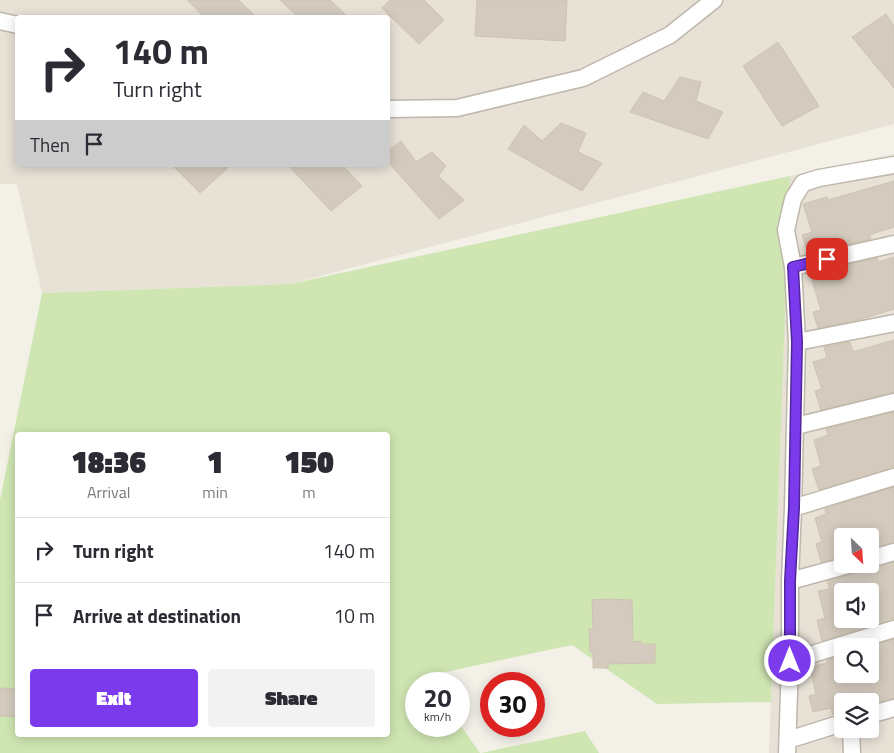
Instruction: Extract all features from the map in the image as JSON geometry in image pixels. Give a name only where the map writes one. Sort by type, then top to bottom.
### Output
[{"type":"street","points":[[390,108],[457,108],[583,78],[670,35],[714,0]]},
{"type":"street","points":[[0,21],[15,24]]},
{"type":"street","points":[[834,726],[788,746],[790,581],[794,508],[797,342],[793,267],[786,230],[793,199],[803,183],[819,178],[894,165]]},
{"type":"street","points":[[793,267],[894,244]]},
{"type":"street","points":[[797,342],[894,323]]},
{"type":"street","points":[[796,426],[894,402]]},
{"type":"street","points":[[794,508],[894,477]]},
{"type":"street","points":[[879,556],[894,552]]},
{"type":"street","points":[[790,581],[834,569]]},
{"type":"street","points":[[790,661],[894,629]]},
{"type":"street","points":[[879,712],[894,708]]},
{"type":"street","points":[[851,738],[852,753]]},
{"type":"shaded area","points":[[0,0],[894,0],[894,124],[290,284],[42,293],[17,184],[0,184]]},
{"type":"shaded area","points":[[894,154],[894,753],[769,753],[790,176]]},
{"type":"green space","points":[[790,176],[771,702],[657,704],[572,645],[445,672],[405,672],[405,737],[469,737],[480,753],[0,753],[0,500],[42,293],[290,284]]},
{"type":"green space","points":[[585,731],[599,753],[481,753]]},
{"type":"building","points":[[187,0],[239,0],[254,15],[202,15]]},
{"type":"building","points":[[280,0],[330,0],[346,15],[296,15]]},
{"type":"building","points":[[390,0],[424,0],[444,20],[419,44],[382,8]]},
{"type":"building","points":[[477,0],[567,0],[565,41],[475,36]]},
{"type":"building","points":[[886,14],[894,26],[894,88],[852,37]]},
{"type":"building","points":[[778,42],[819,106],[782,126],[743,66]]},
{"type":"building","points":[[680,77],[701,82],[696,101],[723,112],[708,139],[630,112],[643,92],[664,101]]},
{"type":"building","points":[[561,123],[586,133],[578,152],[602,163],[582,191],[508,149],[524,125],[542,141]]},
{"type":"building","points":[[401,141],[416,162],[432,152],[446,166],[438,176],[464,200],[439,219],[390,164],[390,149]]},
{"type":"building","points":[[174,167],[229,167],[200,193]]},
{"type":"building","points":[[290,167],[344,167],[362,186],[331,211]]},
{"type":"building","points":[[894,181],[894,227],[869,235],[871,239],[808,253],[802,235],[812,232],[803,204],[827,197],[828,200]]},
{"type":"building","points":[[894,257],[894,309],[862,319],[818,328],[813,312],[821,310],[812,280],[816,279],[814,272],[877,258],[878,262]]},
{"type":"building","points":[[894,340],[894,392],[821,410],[815,391],[822,389],[813,362],[827,358],[824,347],[850,342],[853,352]]},
{"type":"building","points":[[894,412],[894,467],[819,490],[812,469],[821,466],[814,440],[828,435],[826,429]]},
{"type":"building","points":[[894,487],[894,542],[879,546],[879,528],[834,528],[834,558],[821,562],[816,544],[822,542],[815,518],[826,514],[825,509]]},
{"type":"building","points":[[894,562],[894,619],[879,624],[879,583],[834,583],[834,628],[865,628],[822,641],[817,620],[825,618],[818,591],[830,589],[827,581],[855,573],[879,573],[879,567]]},
{"type":"building","points":[[592,600],[632,600],[633,642],[641,641],[641,644],[655,644],[655,663],[608,664],[608,668],[593,668],[593,652],[590,652],[589,629],[593,629]]},
{"type":"building","points":[[894,639],[894,698],[879,702],[879,693],[834,693],[834,715],[831,708],[813,712],[809,696],[816,694],[810,667],[827,663],[827,660],[834,658],[834,683],[879,683],[879,644]]},
{"type":"building","points":[[0,688],[15,689],[15,717],[0,716]]},
{"type":"route","points":[[790,661],[790,581],[794,508],[797,342],[793,267],[827,259]]}]
